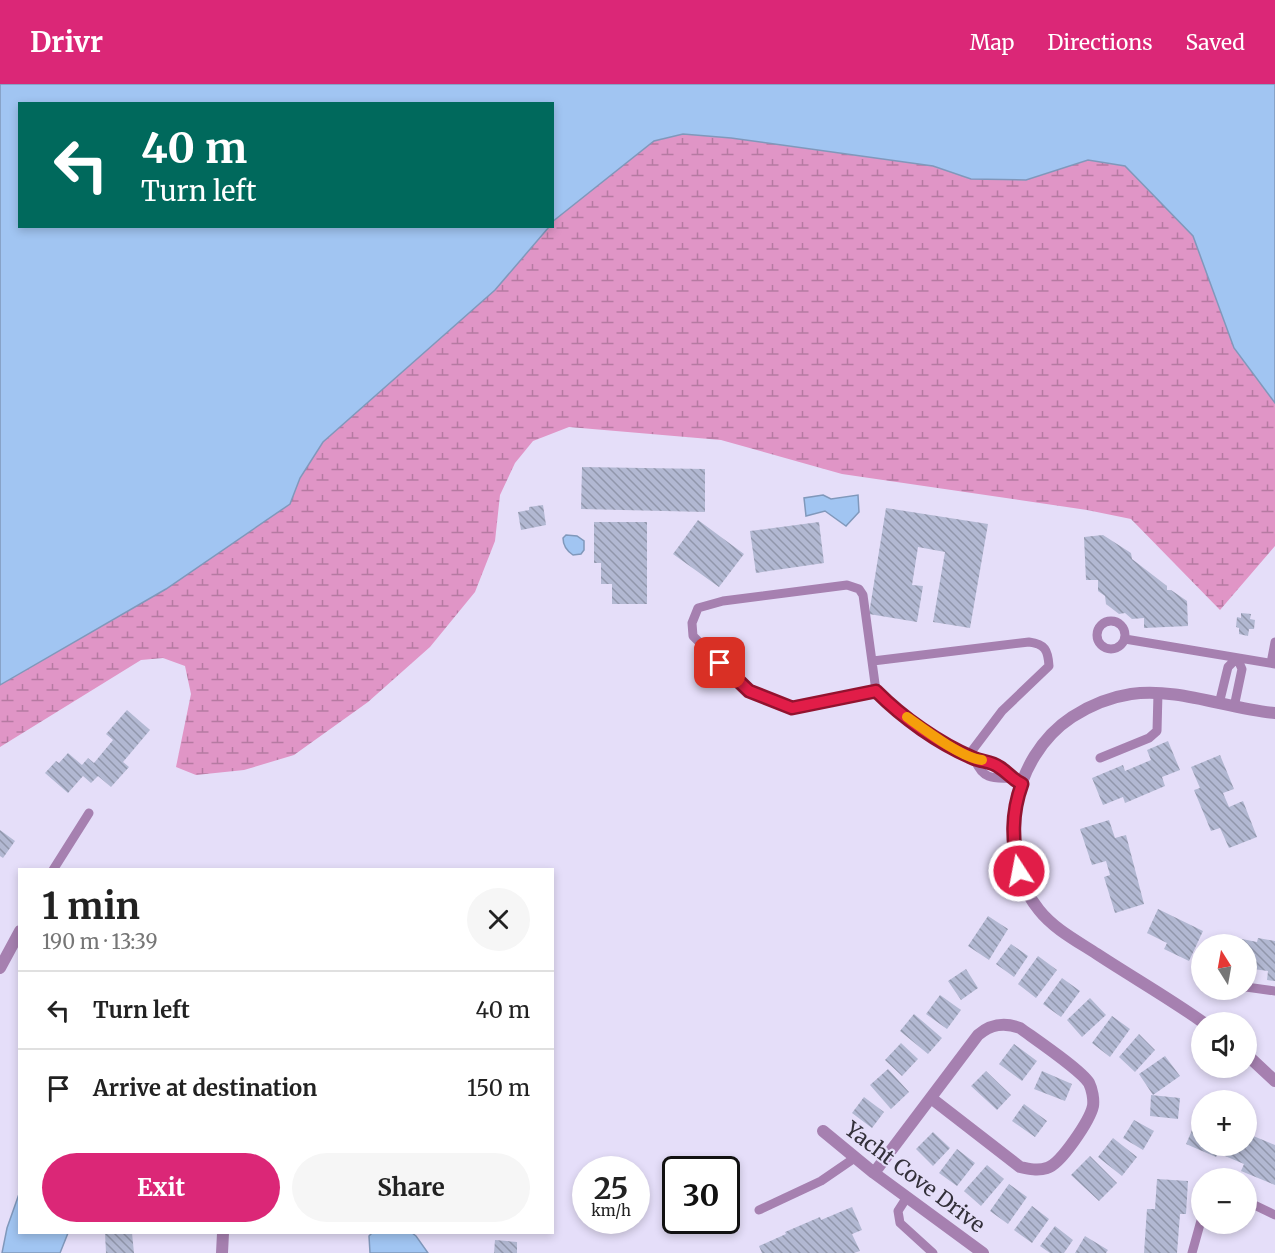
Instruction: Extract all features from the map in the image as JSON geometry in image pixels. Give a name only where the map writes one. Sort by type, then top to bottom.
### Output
[{"type":"street","points":[[1191,1015],[1062,931],[1039,910],[1030,897],[1019,871],[1012,835],[1022,784],[1043,744],[1071,717],[1118,697],[1158,693],[1275,713]]},
{"type":"street","points":[[0,968],[18,936]]},
{"type":"street","points":[[874,1173],[978,1035],[989,1027],[1009,1024],[1020,1028],[1085,1078],[1092,1090],[1094,1104],[1090,1115],[1059,1161],[1047,1168],[1033,1170],[1020,1167],[931,1098]]},
{"type":"street","points":[[1257,1063],[1274,1078]]},
{"type":"street","name":"Yacht Cove Drive","points":[[823,1131],[874,1173],[983,1253]]},
{"type":"street","points":[[222,1253],[223,1234]]},
{"type":"lane","points":[[876,691],[792,708],[774,702],[749,691],[693,636],[692,622],[698,608],[708,604],[847,585],[859,589],[863,595],[876,691],[930,734],[972,758],[1000,767],[1010,778],[1022,784]]},
{"type":"lane","points":[[1125,639],[1273,664],[1275,642]]},
{"type":"lane","points":[[873,661],[1029,642],[1039,643],[1045,647],[1049,666],[1002,711],[972,758]]},
{"type":"lane","points":[[1219,704],[1228,667],[1237,658]]},
{"type":"lane","points":[[1234,707],[1242,669],[1237,658]]},
{"type":"lane","points":[[1100,758],[1149,738],[1157,731],[1158,693]]},
{"type":"lane","points":[[54,868],[89,813]]},
{"type":"lane","points":[[1257,989],[1275,991]]},
{"type":"lane","points":[[759,1210],[821,1181],[855,1157]]},
{"type":"lane","points":[[907,1197],[898,1211],[900,1223],[933,1253]]},
{"type":"lane","points":[[1257,1207],[1274,1216]]},
{"type":"lane","points":[[1192,1253],[1197,1234]]},
{"type":"green space","points":[[683,134],[731,138],[933,166],[971,179],[1026,180],[1088,160],[1125,166],[1193,236],[1234,348],[1275,403],[1275,546],[1220,610],[1131,519],[1087,510],[842,474],[721,440],[569,427],[533,441],[515,463],[500,495],[495,541],[475,592],[430,647],[368,702],[294,755],[244,770],[196,775],[176,767],[191,694],[185,666],[163,658],[141,660],[0,747],[0,685],[166,589],[290,504],[300,478],[323,442],[495,290],[548,228],[554,228],[554,220],[654,141]]},
{"type":"water","points":[[0,84],[1275,84],[1275,403],[1234,348],[1193,236],[1125,166],[1088,160],[1026,180],[971,179],[933,166],[731,138],[683,134],[654,141],[554,220],[554,102],[18,102],[18,228],[548,228],[495,290],[323,442],[300,478],[290,504],[166,589],[0,685]]},
{"type":"water","points":[[823,495],[831,499],[858,495],[859,512],[846,526],[825,511],[806,516],[804,498]]},
{"type":"water","points":[[566,535],[577,536],[584,541],[584,550],[581,554],[573,555],[567,550],[563,541]]},
{"type":"water","points":[[18,1197],[18,1234],[68,1234],[60,1253],[2,1253],[7,1228]]},
{"type":"water","points":[[371,1234],[413,1234],[428,1253],[370,1253],[369,1236]]},
{"type":"building","points":[[582,467],[705,469],[705,512],[581,509]]},
{"type":"building","points":[[543,505],[546,525],[521,530],[518,512],[529,510],[529,507]]},
{"type":"building","points":[[886,508],[988,524],[970,628],[933,622],[945,552],[918,547],[912,585],[923,586],[917,622],[869,614]]},
{"type":"building","points":[[698,520],[744,554],[719,587],[673,554]]},
{"type":"building","points":[[594,522],[647,522],[647,604],[612,604],[612,584],[601,584],[601,563],[594,563]]},
{"type":"building","points":[[819,522],[824,563],[756,573],[750,531]]},
{"type":"building","points":[[1103,535],[1131,553],[1132,559],[1167,586],[1167,590],[1171,590],[1187,601],[1188,626],[1144,628],[1144,618],[1132,619],[1125,613],[1119,614],[1106,604],[1105,596],[1098,591],[1098,580],[1086,580],[1084,537]]},
{"type":"building","points":[[1241,613],[1251,614],[1250,619],[1255,620],[1254,629],[1249,629],[1248,636],[1239,634],[1239,628],[1236,627],[1237,617],[1241,618]]},
{"type":"building","points":[[127,710],[150,730],[123,762],[129,767],[111,787],[98,776],[91,783],[83,776],[68,793],[45,773],[56,761],[59,763],[68,753],[82,765],[88,758],[94,763],[113,740],[106,734]]},
{"type":"building","points":[[1168,741],[1180,770],[1162,777],[1165,786],[1125,803],[1123,797],[1103,805],[1092,778],[1123,765],[1125,771],[1151,760],[1147,750]]},
{"type":"building","points":[[1220,755],[1234,789],[1223,793],[1229,807],[1243,801],[1257,837],[1229,848],[1220,828],[1211,831],[1194,790],[1200,788],[1191,767]]},
{"type":"building","points":[[1109,820],[1115,838],[1126,835],[1144,904],[1115,913],[1104,877],[1110,875],[1106,861],[1092,865],[1080,829]]},
{"type":"building","points":[[0,830],[15,841],[3,858],[0,856]]},
{"type":"building","points":[[1158,909],[1203,931],[1202,934],[1191,934],[1189,961],[1164,949],[1167,943],[1147,933]]},
{"type":"building","points":[[988,916],[1008,929],[989,960],[968,946]]},
{"type":"building","points":[[1258,938],[1275,941],[1275,981],[1267,980],[1268,971],[1257,970]]},
{"type":"building","points":[[1011,944],[1028,956],[1014,977],[996,964]]},
{"type":"building","points":[[1038,956],[1057,970],[1036,998],[1018,984]]},
{"type":"building","points":[[966,969],[978,988],[961,1000],[948,981]]},
{"type":"building","points":[[1062,978],[1080,991],[1061,1017],[1043,1004]]},
{"type":"building","points":[[940,995],[961,1010],[947,1029],[926,1014]]},
{"type":"building","points":[[1090,998],[1106,1015],[1082,1037],[1067,1020]]},
{"type":"building","points":[[914,1014],[942,1038],[928,1054],[900,1031]]},
{"type":"building","points":[[1112,1016],[1130,1029],[1110,1057],[1092,1043]]},
{"type":"building","points":[[1139,1034],[1155,1050],[1135,1072],[1119,1057]]},
{"type":"building","points":[[901,1043],[918,1059],[902,1076],[885,1060]]},
{"type":"building","points":[[1014,1044],[1037,1061],[1022,1081],[999,1064]]},
{"type":"building","points":[[1165,1056],[1180,1076],[1153,1095],[1139,1074]]},
{"type":"building","points":[[888,1069],[909,1092],[891,1109],[870,1085]]},
{"type":"building","points":[[986,1071],[1011,1095],[997,1110],[971,1086]]},
{"type":"building","points":[[1042,1071],[1072,1084],[1065,1101],[1034,1089]]},
{"type":"building","points":[[1151,1095],[1180,1098],[1178,1119],[1150,1116]]},
{"type":"building","points":[[864,1097],[884,1112],[872,1128],[852,1113]]},
{"type":"building","points":[[1024,1104],[1047,1121],[1035,1137],[1012,1121]]},
{"type":"building","points":[[1134,1120],[1154,1131],[1143,1150],[1123,1138]]},
{"type":"building","points":[[933,1132],[950,1148],[933,1166],[916,1149]]},
{"type":"building","points":[[1191,1133],[1191,1146],[1186,1144]]},
{"type":"building","points":[[1113,1138],[1137,1157],[1122,1176],[1098,1157]]},
{"type":"building","points":[[1257,1138],[1275,1145],[1275,1185],[1257,1178],[1257,1168],[1242,1168],[1244,1164],[1225,1156],[1257,1156]]},
{"type":"building","points":[[957,1149],[975,1163],[957,1186],[939,1173]]},
{"type":"building","points":[[1090,1156],[1117,1183],[1099,1201],[1071,1175]]},
{"type":"building","points":[[987,1165],[1004,1179],[981,1206],[964,1191]]},
{"type":"building","points":[[1157,1179],[1188,1181],[1186,1214],[1180,1214],[1177,1253],[1144,1253],[1147,1209],[1155,1209]]},
{"type":"building","points":[[1009,1184],[1027,1197],[1008,1224],[990,1211]]},
{"type":"building","points":[[1032,1206],[1049,1219],[1032,1243],[1014,1230]]},
{"type":"building","points":[[852,1207],[862,1230],[852,1234],[860,1251],[854,1253],[762,1253],[759,1246],[786,1234],[785,1232],[820,1217],[821,1220]]},
{"type":"building","points":[[1055,1226],[1073,1240],[1064,1253],[1050,1253],[1040,1246]]},
{"type":"building","points":[[105,1234],[132,1234],[134,1253],[106,1253]]},
{"type":"building","points":[[1085,1236],[1108,1250],[1106,1253],[1075,1253]]},
{"type":"building","points":[[495,1240],[517,1242],[517,1253],[494,1253]]},
{"type":"slow traffic","points":[[907,717],[930,734],[968,756],[975,760],[982,760]]},
{"type":"route","points":[[720,663],[749,691],[792,708],[876,691],[930,734],[975,760],[987,761],[1000,767],[1010,778],[1022,784],[1012,835],[1019,871]]}]
